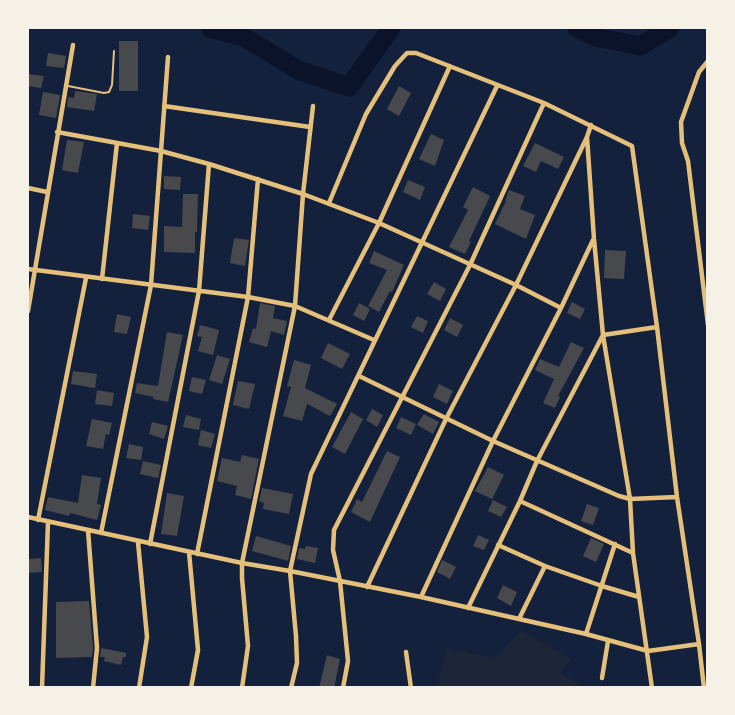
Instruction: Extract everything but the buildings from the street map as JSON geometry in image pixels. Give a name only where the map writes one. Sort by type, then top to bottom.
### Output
[{"type":"street","points":[[28,311],[73,45]]},
{"type":"street","points":[[329,203],[366,114],[395,66],[408,52],[416,53],[544,103],[632,146],[658,327],[677,497],[704,688]]},
{"type":"street","points":[[101,532],[151,285],[168,57]]},
{"type":"street","points":[[708,61],[699,72],[681,122],[682,143],[688,161],[708,325]]},
{"type":"street","points":[[329,320],[379,224],[450,66]]},
{"type":"street","points":[[291,688],[297,663],[290,571],[311,474],[359,376],[420,243],[497,86]]},
{"type":"street","points":[[343,688],[348,661],[340,582],[333,550],[334,530],[470,265],[544,103]]},
{"type":"street","points":[[164,106],[310,127]]},
{"type":"street","points":[[242,688],[248,646],[242,563],[295,306],[303,194],[313,106]]},
{"type":"street","points":[[367,587],[446,419],[516,285],[587,138],[591,125]]},
{"type":"street","points":[[57,132],[161,151],[210,164],[329,203],[516,285],[562,308]]},
{"type":"street","points":[[587,138],[603,335],[630,499],[633,554],[652,688]]},
{"type":"street","points":[[102,279],[117,143]]},
{"type":"street","points":[[150,544],[199,291],[210,164]]},
{"type":"street","points":[[197,554],[248,297],[258,179]]},
{"type":"street","points":[[28,188],[47,192]]},
{"type":"street","points":[[421,597],[493,441],[562,308],[594,239]]},
{"type":"street","points":[[28,270],[248,297],[295,306],[374,340]]},
{"type":"street","points":[[38,520],[86,278]]},
{"type":"street","points":[[603,335],[658,327]]},
{"type":"street","points":[[468,608],[520,501],[537,461],[603,335]]},
{"type":"street","points":[[359,376],[537,461],[630,499],[677,497]]},
{"type":"street","points":[[520,501],[633,554]]},
{"type":"street","points":[[28,517],[101,532],[138,542],[421,597],[586,634],[648,651],[699,644]]},
{"type":"street","points":[[42,688],[48,522]]},
{"type":"street","points":[[88,530],[98,648],[93,688]]},
{"type":"street","points":[[138,542],[147,637],[139,688]]},
{"type":"street","points":[[586,634],[615,544]]},
{"type":"street","points":[[498,545],[544,566],[639,597]]},
{"type":"street","points":[[189,552],[198,650],[191,688]]},
{"type":"street","points":[[519,619],[544,566]]},
{"type":"street","points":[[602,678],[608,640]]},
{"type":"street","points":[[406,652],[411,688]]},
{"type":"lane","points":[[66,86],[104,93],[109,92],[112,85],[114,51]]},
{"type":"shaded area","points":[[521,630],[571,659],[561,673],[584,687],[436,687],[447,648],[496,658]]},
{"type":"waterway","points":[[210,28],[244,37],[298,70],[349,87],[391,28]]},
{"type":"waterway","points":[[577,28],[596,37],[640,46],[670,28]]}]
